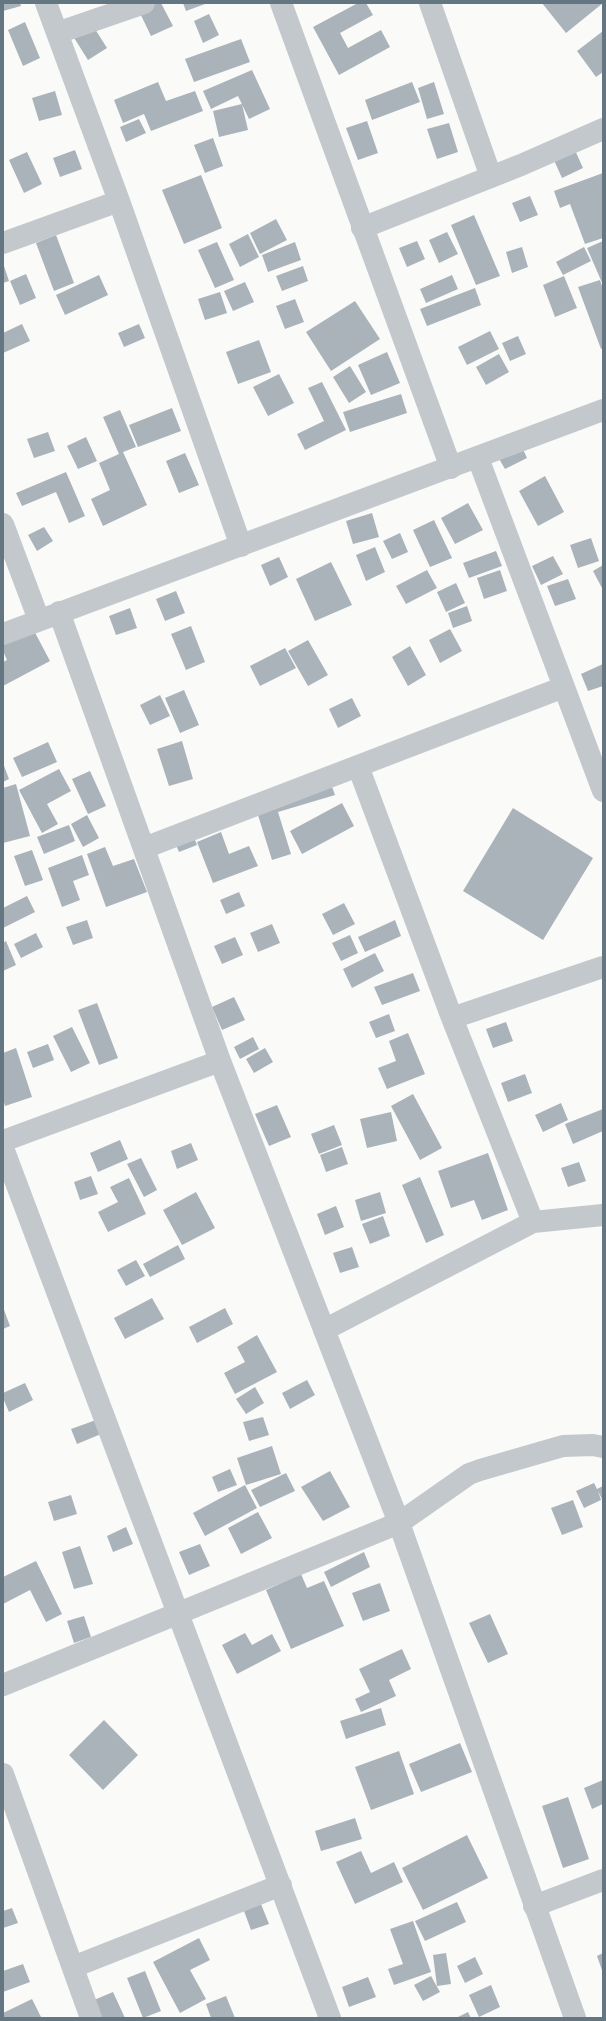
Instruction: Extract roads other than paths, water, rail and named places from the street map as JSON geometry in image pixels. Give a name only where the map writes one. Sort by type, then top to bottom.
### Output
[{"type":"street","points":[[46,3],[241,546]]},
{"type":"street","points":[[57,33],[144,3]]},
{"type":"street","points":[[281,3],[451,468]]},
{"type":"street","points":[[430,3],[491,177]]},
{"type":"street","points":[[362,228],[491,177],[603,129]]},
{"type":"street","points":[[3,243],[118,200]]},
{"type":"street","points":[[3,634],[478,458],[603,410]]},
{"type":"street","points":[[478,458],[603,791]]},
{"type":"street","points":[[3,524],[39,620]]},
{"type":"street","points":[[60,612],[220,1061],[399,1523],[574,2018]]},
{"type":"street","points":[[144,848],[564,687]]},
{"type":"street","points":[[358,766],[452,1018],[533,1222]]},
{"type":"street","points":[[452,1018],[603,967]]},
{"type":"street","points":[[3,1142],[220,1061]]},
{"type":"street","points":[[3,1148],[330,2018]]},
{"type":"street","points":[[324,1330],[533,1222],[603,1215]]},
{"type":"street","points":[[3,1686],[399,1523],[469,1474],[563,1446],[593,1445],[603,1447]]},
{"type":"street","points":[[3,1774],[91,2018]]},
{"type":"street","points":[[534,1906],[603,1880]]},
{"type":"street","points":[[73,1967],[281,1885]]}]
